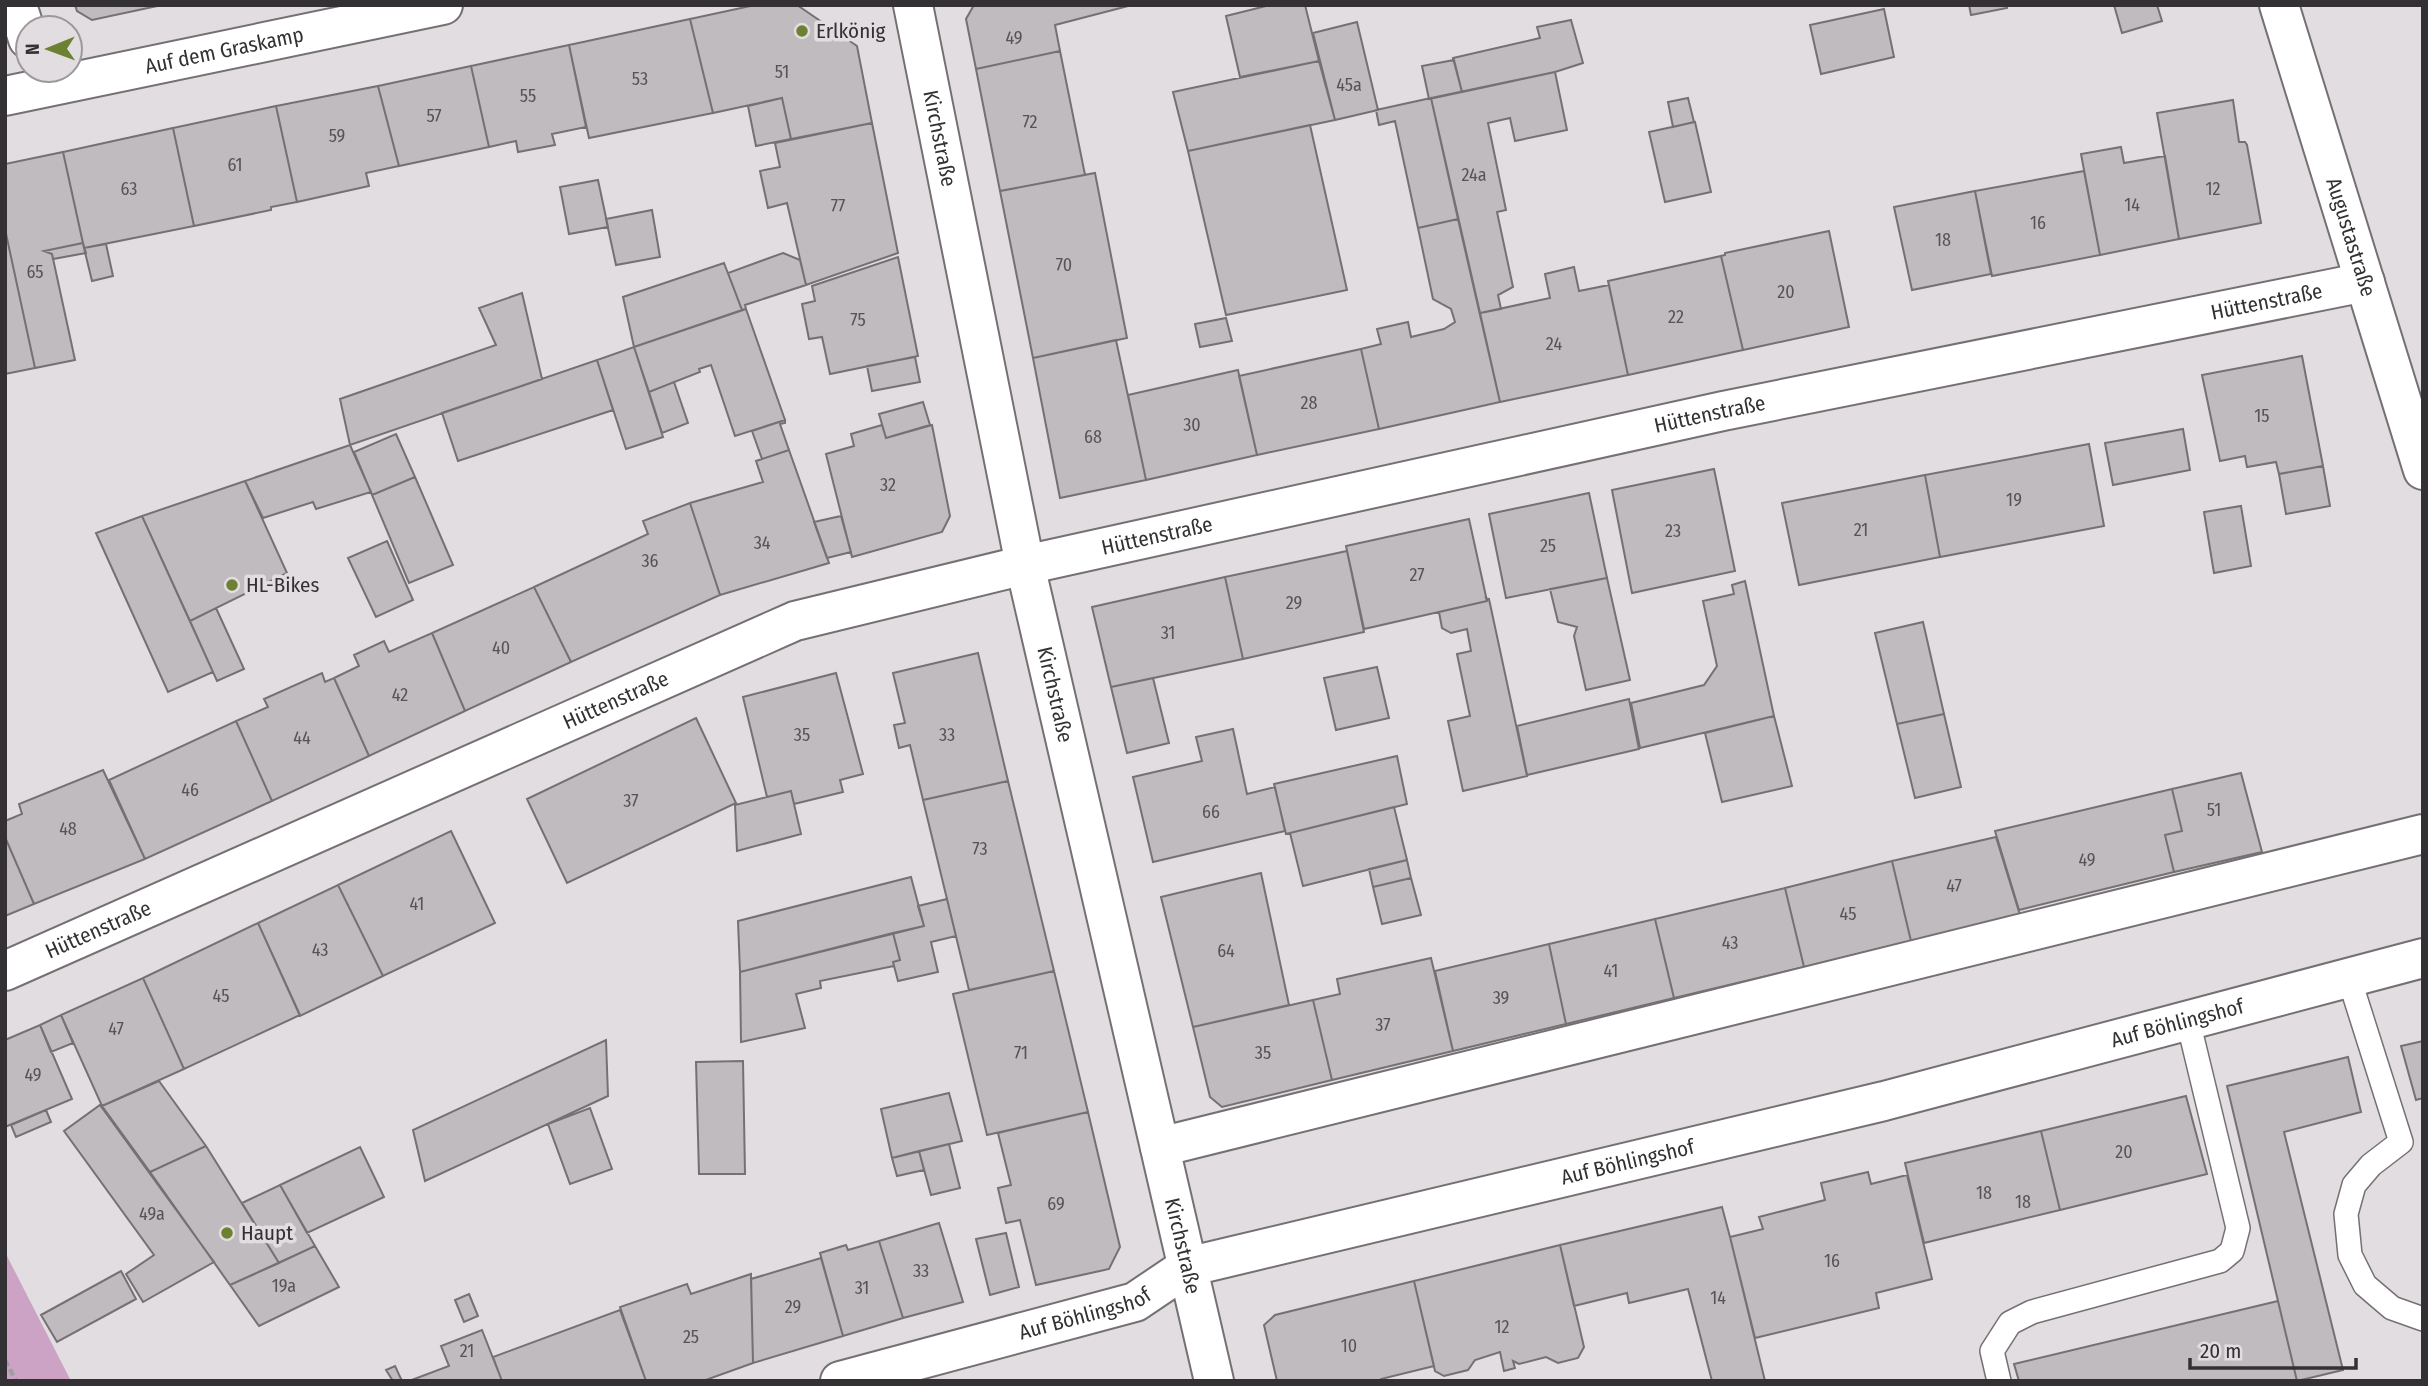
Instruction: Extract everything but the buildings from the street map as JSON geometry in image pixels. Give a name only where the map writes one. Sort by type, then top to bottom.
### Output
[{"type":"street","name":"Auf dem Graskamp","points":[[84,71],[443,5]]},
{"type":"street","name":"Kirchstraße","points":[[913,5],[1025,565],[1214,1381]]},
{"type":"street","name":"Augustastraße","points":[[2279,5],[2423,470]]},
{"type":"street","name":"Auf dem Graskamp","points":[[5,96],[30,84]]},
{"type":"street","name":"Hüttenstraße","points":[[5,971],[795,621],[1025,565],[1723,411],[2365,282]]},
{"type":"street","points":[[1160,1147],[2423,834]]},
{"type":"street","name":"Auf Böhlingshof","points":[[840,1381],[1135,1302],[1187,1267],[1884,1101],[2423,958]]},
{"type":"lane","points":[[2349,978],[2401,1142],[2371,1165],[2354,1185],[2346,1214],[2350,1255],[2365,1285],[2392,1308],[2423,1319]]},
{"type":"lane","points":[[1999,1381],[1992,1351],[2010,1323],[2032,1312],[2220,1261],[2232,1251],[2238,1228],[2188,1021]]},
{"type":"path","points":[[5,1360],[16,1381]]},
{"type":"shaded area","points":[[5,1252],[9,1260],[71,1381],[5,1381]]},
{"type":"place","name":"Erlkönig","points":[[802,31]]},
{"type":"place","name":"HL-Bikes","points":[[232,585]]},
{"type":"place","name":"Haupt","points":[[227,1233]]}]
